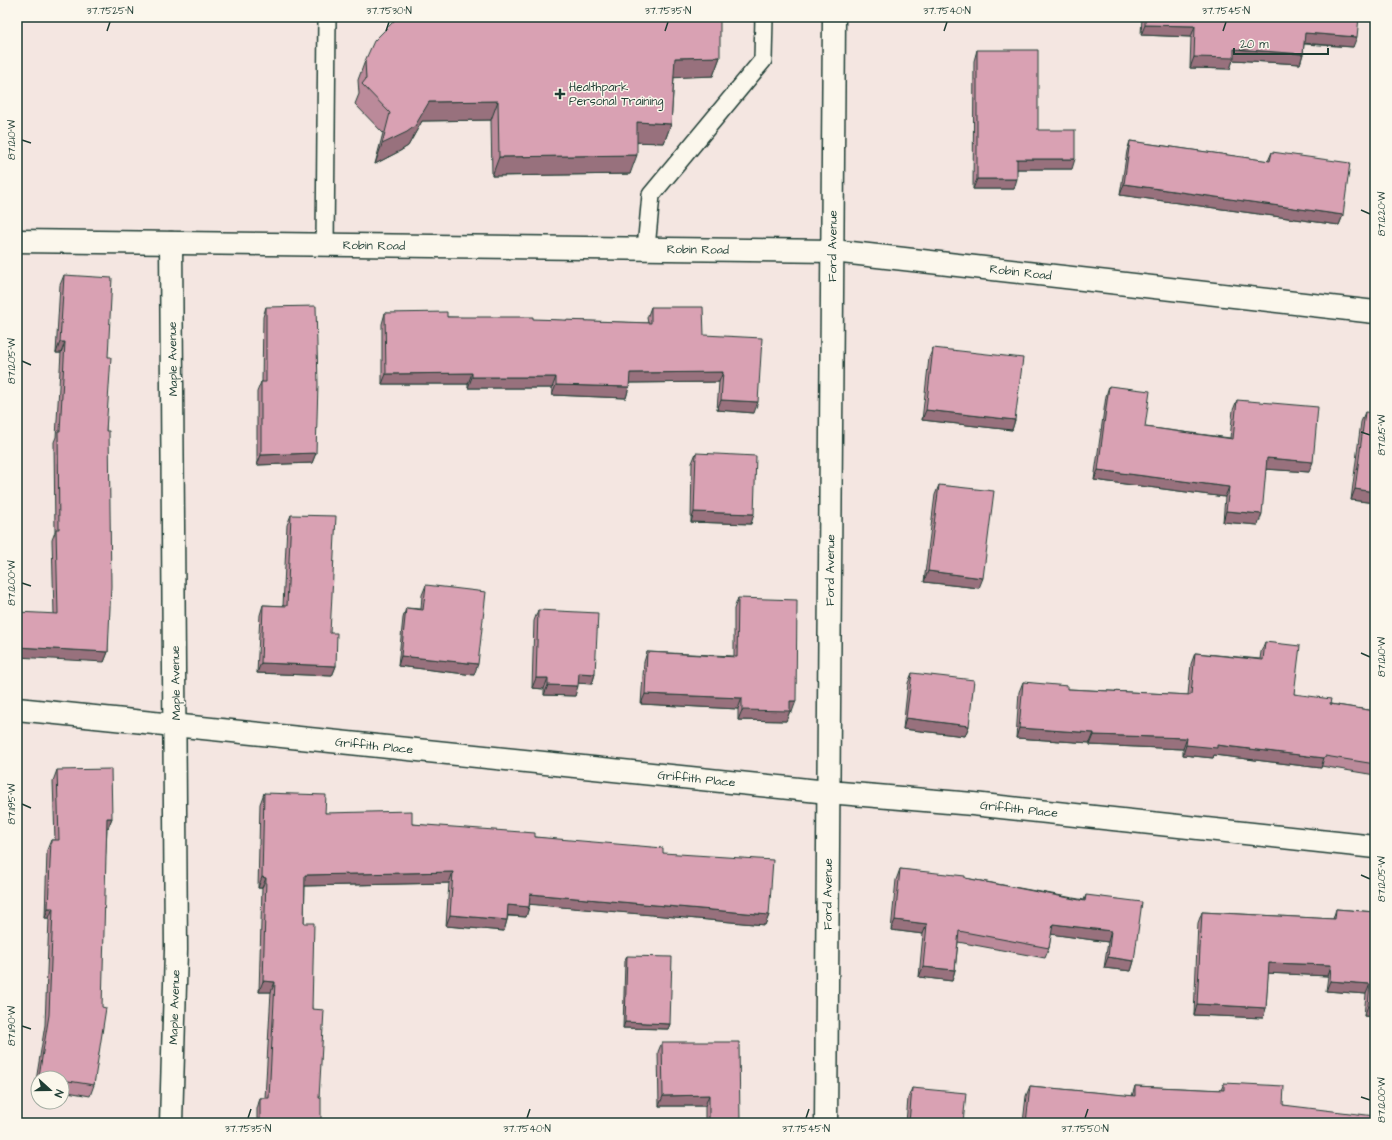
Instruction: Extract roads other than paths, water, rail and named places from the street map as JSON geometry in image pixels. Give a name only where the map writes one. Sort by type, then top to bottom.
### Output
[{"type":"street","name":"Ford Avenue","points":[[826,1123],[834,17]]},
{"type":"street","name":"Robin Road","points":[[17,242],[833,251],[1375,312]]},
{"type":"street","name":"Maple Avenue","points":[[171,1123],[176,950],[176,726],[172,243]]},
{"type":"street","name":"Griffith Place","points":[[17,710],[828,792],[973,804],[1375,847]]},
{"type":"lane","points":[[325,245],[327,17]]},
{"type":"lane","points":[[646,248],[651,195],[763,60],[764,17]]},
{"type":"place","name":"Healthpark Personal Training","points":[[560,94]]}]
